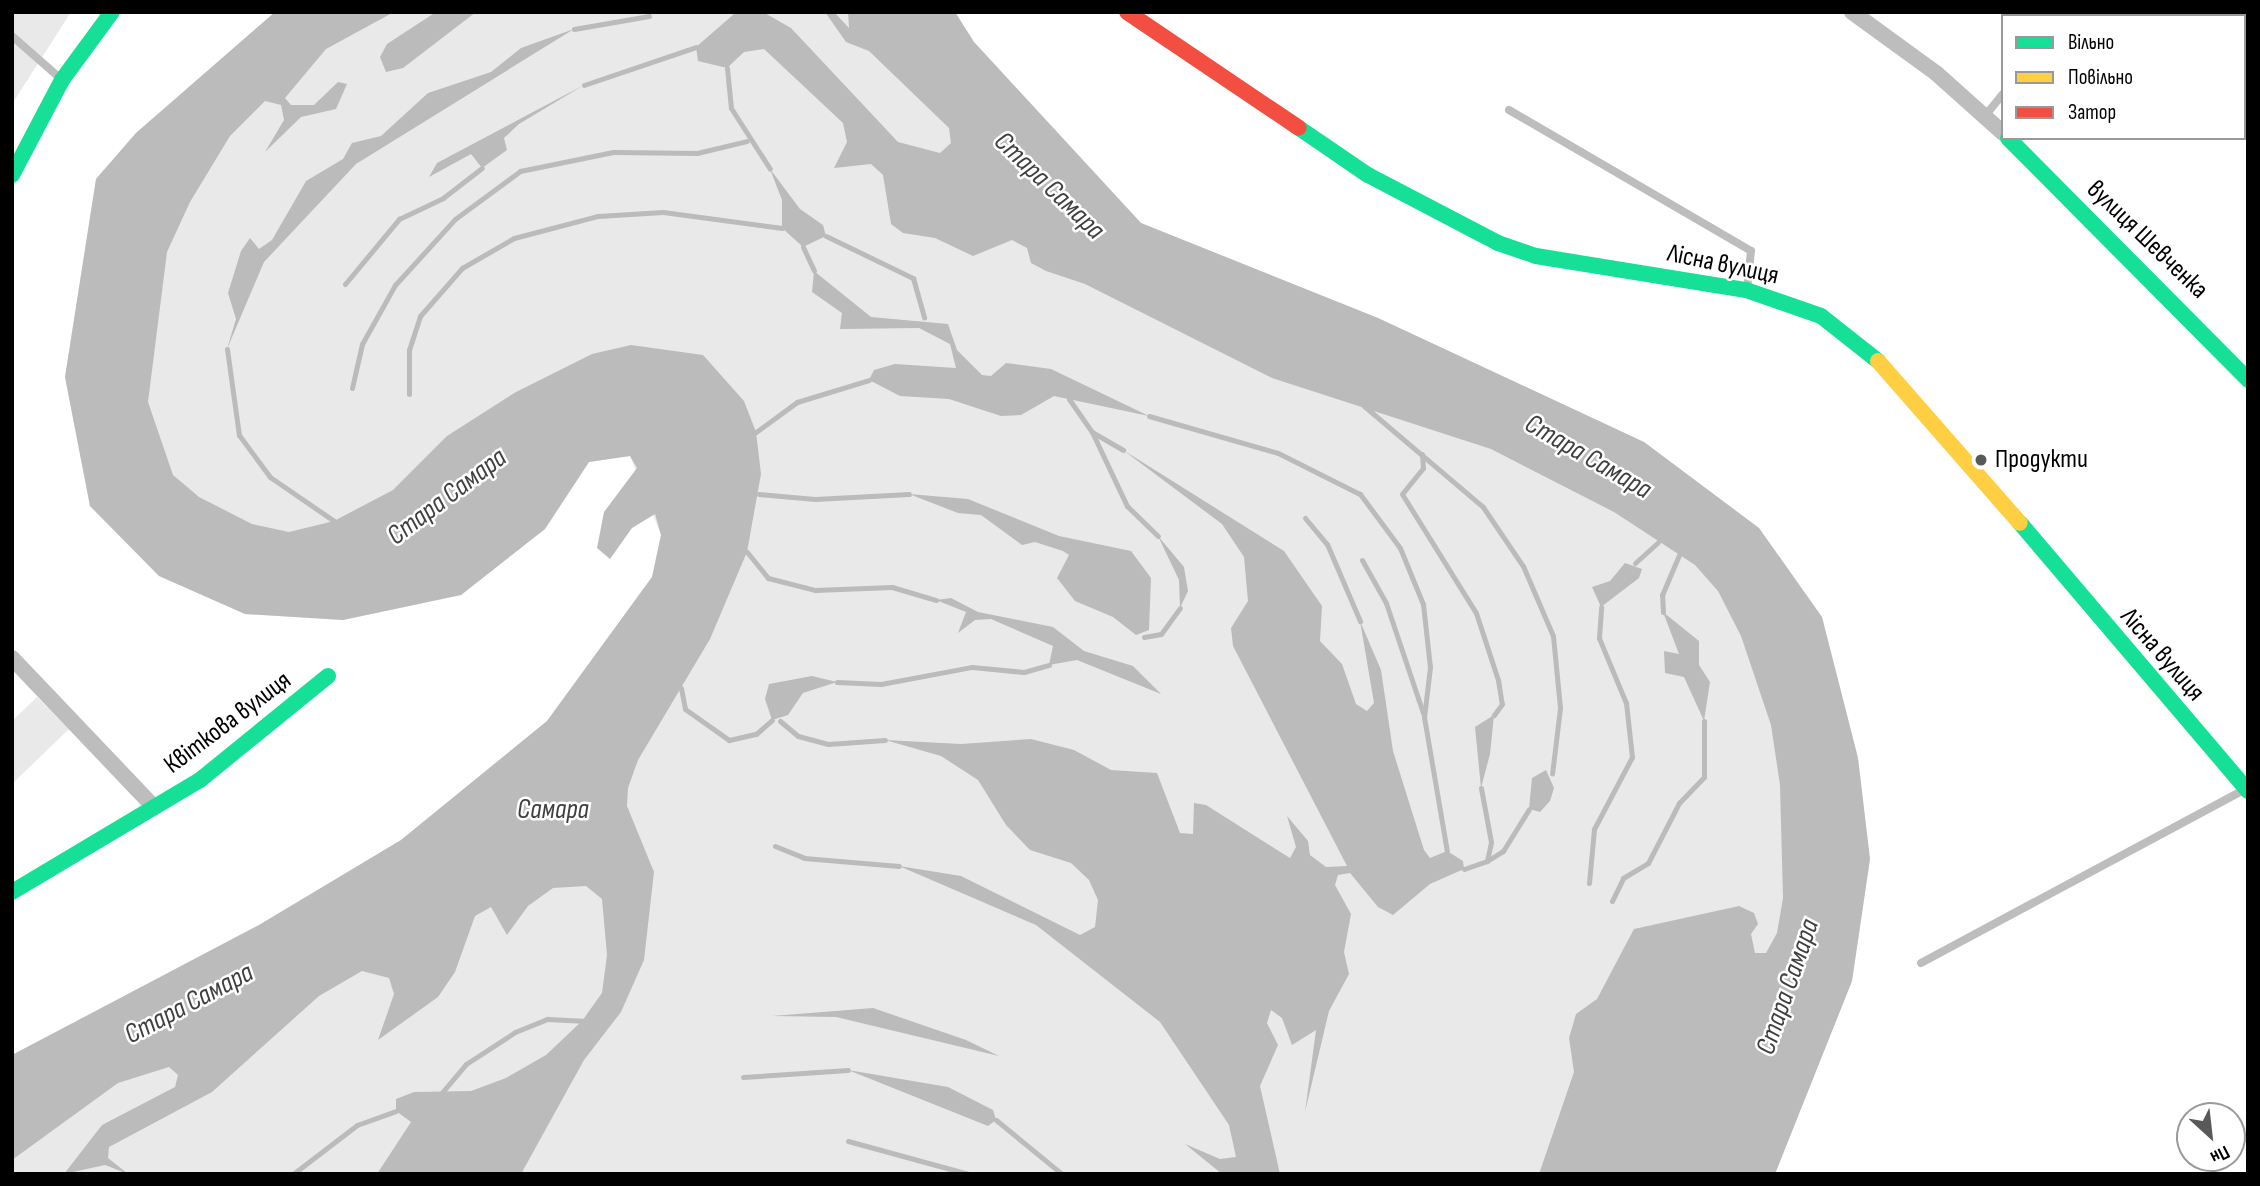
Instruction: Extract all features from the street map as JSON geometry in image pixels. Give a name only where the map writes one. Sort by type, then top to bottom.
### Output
[{"type":"street","points":[[12,175],[62,80],[112,12]]},
{"type":"street","name":"Лісна вулиця","points":[[1127,12],[1437,216],[1536,256],[1746,290],[1821,316],[1862,344],[2246,790]]},
{"type":"street","points":[[1852,12],[1985,116],[2001,132]]},
{"type":"street","name":"вулиця Шевченка","points":[[2010,140],[2248,380]]},
{"type":"street","name":"Квіткова вулиця","points":[[12,658],[154,807]]},
{"type":"street","name":"Квіткова вулиця","points":[[12,892],[200,780],[328,676]]},
{"type":"lane","points":[[12,36],[62,80]]},
{"type":"lane","points":[[1985,116],[2001,96]]},
{"type":"lane","points":[[1509,110],[1751,251],[1746,290]]},
{"type":"lane","points":[[1921,963],[2246,790]]},
{"type":"shaded area","points":[[12,12],[71,12],[12,104]]},
{"type":"shaded area","points":[[275,12],[955,12],[974,42],[1141,223],[1378,318],[1644,442],[1759,528],[1822,617],[1858,758],[1870,859],[1852,981],[1775,1174],[12,1174],[12,1055],[259,925],[401,840],[547,721],[652,577],[661,535],[630,456],[589,462],[545,529],[461,595],[343,620],[245,614],[159,576],[90,506],[65,377],[96,179],[136,133]]},
{"type":"shaded area","points":[[37,697],[69,729],[12,784],[12,721]]},
{"type":"water","name":"Самара","points":[[275,12],[394,12],[326,49],[285,98],[291,105],[314,105],[338,82],[347,84],[336,109],[301,117],[265,152],[284,120],[281,105],[265,101],[230,136],[190,202],[167,252],[148,402],[173,475],[199,497],[252,524],[289,532],[334,521],[393,490],[447,436],[516,392],[592,354],[631,345],[703,355],[744,401],[756,432],[761,474],[747,552],[710,639],[638,760],[628,788],[627,806],[654,872],[644,960],[621,1012],[584,1060],[521,1174],[377,1174],[411,1122],[396,1111],[396,1099],[414,1092],[471,1091],[506,1078],[546,1055],[582,1021],[602,993],[607,955],[602,899],[586,886],[553,888],[528,906],[507,935],[491,907],[475,916],[455,972],[438,997],[378,1040],[394,994],[389,978],[362,971],[319,996],[212,1092],[109,1147],[108,1158],[128,1174],[105,1165],[64,1174],[102,1125],[175,1087],[178,1075],[169,1067],[118,1083],[12,1160],[12,1055],[259,925],[401,840],[547,721],[652,577],[661,535],[655,514],[632,528],[610,559],[597,548],[604,512],[637,468],[630,456],[589,462],[545,529],[461,595],[343,620],[245,614],[159,576],[90,506],[65,377],[96,179],[136,133]]},
{"type":"water","points":[[436,12],[476,12],[403,68],[386,72],[380,57],[387,44]]},
{"type":"water","name":"Стара Самара","points":[[707,12],[763,12],[791,28],[898,142],[940,153],[951,143],[949,128],[869,51],[846,42],[825,12],[834,12],[849,28],[848,12],[955,12],[974,42],[1141,223],[1378,318],[1644,442],[1759,528],[1822,617],[1858,758],[1870,859],[1852,981],[1775,1174],[1539,1174],[1574,1072],[1569,1038],[1576,1014],[1597,999],[1634,929],[1739,906],[1754,913],[1758,924],[1751,934],[1755,953],[1766,953],[1777,933],[1783,898],[1780,785],[1771,725],[1741,636],[1718,591],[1695,565],[1614,512],[1491,449],[1272,378],[1085,284],[1046,271],[1031,263],[1027,248],[1012,240],[973,256],[935,238],[903,233],[891,224],[883,175],[871,164],[834,168],[847,142],[843,123],[764,49],[744,52],[727,68],[698,61],[696,47],[734,14]]},
{"type":"water","points":[[574,29],[356,164],[264,262],[227,349],[236,319],[228,293],[241,251],[250,238],[259,249],[272,240],[306,181],[343,159],[352,143],[381,136],[428,93],[491,72],[521,48]]},
{"type":"water","points":[[584,85],[519,124],[504,138],[507,150],[482,168],[471,154],[429,177],[437,163]]},
{"type":"water","points":[[770,169],[800,209],[823,225],[826,236],[803,247],[782,228],[782,200]]},
{"type":"water","points":[[814,271],[871,317],[948,324],[957,350],[982,375],[991,376],[1006,363],[1051,369],[1149,416],[1054,396],[1021,415],[1001,416],[949,399],[900,396],[869,380],[874,370],[895,364],[956,368],[950,344],[919,328],[840,329],[842,313],[812,292]]},
{"type":"water","points":[[1123,450],[1284,551],[1322,606],[1320,641],[1342,664],[1356,704],[1367,711],[1374,703],[1360,621],[1381,670],[1393,751],[1424,850],[1430,858],[1447,851],[1463,861],[1464,869],[1430,884],[1393,915],[1378,907],[1350,873],[1338,875],[1335,885],[1351,914],[1344,952],[1349,974],[1329,1011],[1305,1112],[1316,1030],[1292,1045],[1282,1018],[1271,1010],[1267,1023],[1278,1045],[1260,1086],[1280,1174],[1222,1174],[1185,1144],[1220,1159],[1236,1157],[1229,1125],[1160,1022],[1036,925],[899,866],[961,876],[1080,935],[1095,927],[1098,900],[1089,880],[1071,863],[1030,850],[1006,825],[978,780],[941,756],[885,740],[961,744],[1031,739],[1074,750],[1111,770],[1157,773],[1180,833],[1193,834],[1194,803],[1206,805],[1290,858],[1296,847],[1287,816],[1308,841],[1310,855],[1326,867],[1347,866],[1233,646],[1231,628],[1248,601],[1244,557],[1222,524]]},
{"type":"water","points":[[909,494],[968,499],[1059,536],[1131,551],[1151,578],[1149,630],[1136,635],[1113,617],[1075,601],[1057,578],[1069,555],[1063,551],[1035,542],[1022,545],[981,515],[958,513]]},
{"type":"water","points":[[1158,536],[1184,567],[1188,591],[1180,608],[1179,580]]},
{"type":"water","points":[[1625,563],[1642,569],[1639,578],[1601,607],[1592,587],[1610,581]]},
{"type":"water","points":[[951,598],[978,612],[1053,627],[1084,651],[1133,666],[1161,694],[1077,660],[1049,665],[1053,646],[991,619],[975,620],[958,633],[966,612],[936,600]]},
{"type":"water","points":[[1663,612],[1699,641],[1699,665],[1710,682],[1704,721],[1684,677],[1665,673],[1664,651],[1679,654]]},
{"type":"water","points":[[812,676],[837,682],[803,693],[788,715],[772,720],[765,699],[769,684]]},
{"type":"water","points":[[1494,715],[1490,754],[1481,788],[1475,727]]},
{"type":"water","points":[[1546,770],[1554,788],[1550,801],[1540,812],[1529,809],[1532,778]]},
{"type":"water","points":[[873,1008],[966,1040],[999,1056],[836,1017],[772,1016]]},
{"type":"water","points":[[848,1070],[948,1087],[993,1110],[996,1120],[988,1126]]},
{"type":"waterway","points":[[574,29],[649,16]]},
{"type":"waterway","points":[[584,85],[696,47]]},
{"type":"waterway","points":[[727,68],[731,108],[770,169]]},
{"type":"waterway","points":[[352,388],[362,344],[395,285],[455,219],[520,171],[613,152],[697,153],[747,141]]},
{"type":"waterway","points":[[345,284],[399,219],[443,198],[482,168]]},
{"type":"waterway","points":[[409,394],[409,350],[420,316],[462,268],[514,238],[598,216],[663,212],[782,228]]},
{"type":"waterway","points":[[826,236],[913,278],[924,317]]},
{"type":"waterway","points":[[803,247],[814,271]]},
{"type":"waterway","points":[[227,349],[239,435],[270,477],[334,521]]},
{"type":"waterway","points":[[756,432],[797,402],[869,380]]},
{"type":"waterway","points":[[1069,399],[1092,432],[1123,450]]},
{"type":"waterway","points":[[1364,406],[1483,507],[1523,566],[1553,636],[1560,708],[1552,774]]},
{"type":"waterway","points":[[1149,416],[1278,453],[1360,494],[1400,548],[1423,604],[1430,667],[1424,717],[1447,851]]},
{"type":"waterway","points":[[1092,432],[1127,506],[1158,536]]},
{"type":"waterway","points":[[1422,454],[1423,468],[1402,494],[1476,613],[1498,680],[1502,704],[1494,715]]},
{"type":"waterway","points":[[759,494],[815,499],[909,494]]},
{"type":"waterway","points":[[1305,518],[1327,544],[1360,621]]},
{"type":"waterway","points":[[1635,563],[1658,542]]},
{"type":"waterway","points":[[747,552],[768,578],[815,590],[892,587],[936,600]]},
{"type":"waterway","points":[[1663,612],[1662,595],[1679,555]]},
{"type":"waterway","points":[[1362,560],[1386,603],[1423,713]]},
{"type":"waterway","points":[[1589,883],[1594,829],[1632,757],[1626,703],[1599,638],[1601,607]]},
{"type":"waterway","points":[[1144,637],[1161,634],[1180,608]]},
{"type":"waterway","points":[[837,682],[881,684],[972,667],[1024,672],[1049,665]]},
{"type":"waterway","points":[[681,688],[685,709],[729,740],[756,734],[772,720]]},
{"type":"waterway","points":[[780,721],[798,736],[828,744],[885,740]]},
{"type":"waterway","points":[[1612,901],[1623,878],[1648,863],[1679,803],[1704,777],[1704,721]]},
{"type":"waterway","points":[[1464,869],[1487,861],[1491,842],[1481,788]]},
{"type":"waterway","points":[[1487,861],[1503,851],[1529,809]]},
{"type":"waterway","points":[[775,846],[804,858],[899,866]]},
{"type":"waterway","points":[[439,1096],[466,1064],[515,1032],[547,1019],[582,1021]]},
{"type":"waterway","points":[[743,1077],[848,1070]]},
{"type":"waterway","points":[[293,1174],[357,1125],[396,1111]]},
{"type":"waterway","points":[[996,1120],[1062,1174]]},
{"type":"waterway","points":[[848,1141],[969,1174]]},
{"type":"traffic: fast","points":[[12,175],[62,80],[112,12]]},
{"type":"traffic: fast","points":[[1299,128],[1368,175],[1498,243],[1536,256],[1746,290],[1821,316],[1878,361]]},
{"type":"traffic: fast","points":[[2010,140],[2248,380]]},
{"type":"traffic: fast","points":[[2020,523],[2248,791]]},
{"type":"traffic: fast","points":[[12,892],[200,780],[328,676]]},
{"type":"traffic: slow","points":[[1878,361],[2020,523]]},
{"type":"traffic: jam","points":[[1127,12],[1299,128]]},
{"type":"place","name":"Продукти","points":[[1981,460]]}]
